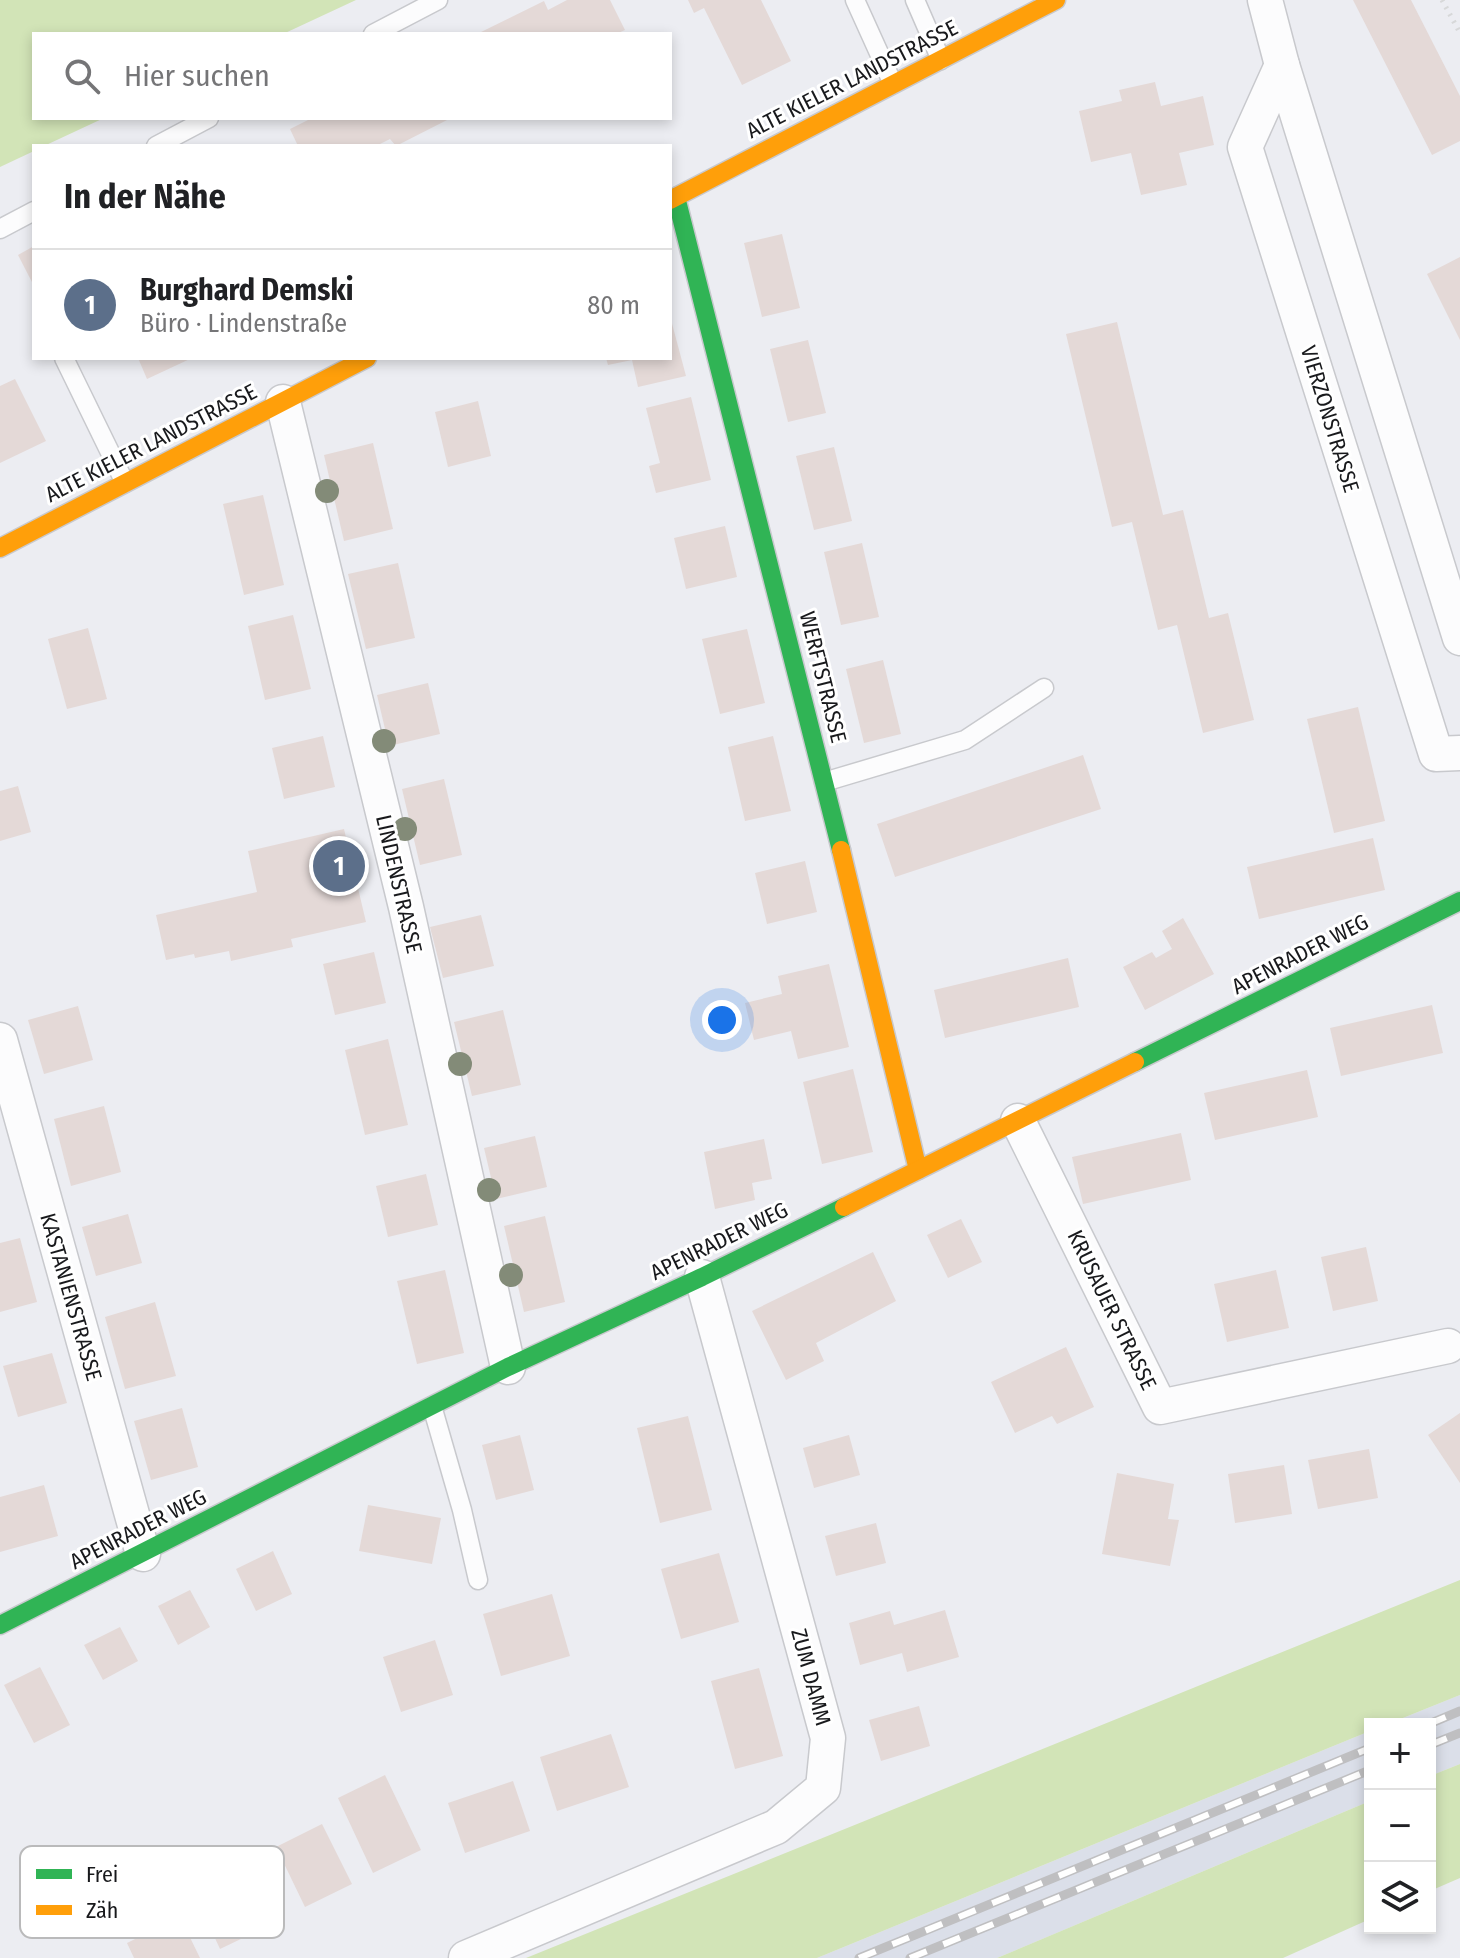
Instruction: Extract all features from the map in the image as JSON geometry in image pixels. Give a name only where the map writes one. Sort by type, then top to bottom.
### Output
[{"type":"street","name":"ALTE KIELER LANDSTRASSE","points":[[673,199],[1056,0]]},
{"type":"street","points":[[1265,0],[1282,65],[1460,638]]},
{"type":"street","name":"VIERZONSTRASSE","points":[[1282,65],[1245,147],[1436,754],[1460,753]]},
{"type":"street","name":"WERFTSTRASSE","points":[[673,199],[824,782],[918,1170]]},
{"type":"street","name":"ALTE KIELER LANDSTRASSE","points":[[0,548],[363,360]]},
{"type":"street","name":"LINDENSTRASSE","points":[[283,402],[409,923],[508,1367]]},
{"type":"street","name":"APENRADER WEG","points":[[0,1625],[508,1367],[702,1277],[1460,901]]},
{"type":"street","name":"KASTANIENSTRASSE","points":[[0,1040],[143,1554]]},
{"type":"street","name":"KRUSAUER STRASSE","points":[[1018,1121],[1160,1407],[1448,1346]]},
{"type":"street","name":"ZUM DAMM","points":[[466,1958],[776,1827],[823,1788],[828,1738],[702,1277]]},
{"type":"lane","points":[[377,32],[438,0]]},
{"type":"lane","points":[[855,0],[893,84]]},
{"type":"lane","points":[[915,0],[941,60]]},
{"type":"lane","points":[[160,144],[205,120]]},
{"type":"lane","points":[[0,229],[32,212]]},
{"type":"lane","points":[[65,360],[125,483]]},
{"type":"lane","points":[[824,782],[965,740],[1044,688]]},
{"type":"lane","points":[[432,1406],[462,1510],[478,1580]]},
{"type":"path","points":[[1442,0],[1459,30]]},
{"type":"shaded area","points":[[1460,1695],[1460,1764],[1436,1774],[1436,1718],[1403,1718]]},
{"type":"shaded area","points":[[1364,1733],[1364,1804],[997,1958],[817,1958]]},
{"type":"green space","points":[[0,0],[356,0],[287,32],[32,32],[32,120],[100,120],[48,144],[32,144],[32,152],[0,167]]},
{"type":"green space","points":[[1460,1580],[1460,1695],[1403,1718],[1364,1718],[1364,1733],[817,1958],[526,1958]]},
{"type":"green space","points":[[1460,1764],[1460,1878],[1436,1888],[1436,1790],[1436,1774]]},
{"type":"green space","points":[[1364,1804],[1364,1922],[1283,1958],[997,1958]]},
{"type":"building","points":[[567,0],[610,0],[625,30],[481,32],[544,1],[548,10]]},
{"type":"building","points":[[688,0],[761,0],[791,61],[742,85],[704,8],[694,13]]},
{"type":"building","points":[[1353,0],[1411,0],[1460,96],[1460,141],[1432,155]]},
{"type":"building","points":[[1155,82],[1161,106],[1203,96],[1214,145],[1179,153],[1187,185],[1141,195],[1131,153],[1091,162],[1079,111],[1122,101],[1119,90]]},
{"type":"building","points":[[308,120],[447,120],[400,144],[394,144],[390,139],[380,144],[297,144],[290,129]]},
{"type":"building","points":[[782,234],[800,308],[762,317],[744,243]]},
{"type":"building","points":[[32,247],[32,282],[18,255]]},
{"type":"building","points":[[1460,257],[1460,340],[1427,274]]},
{"type":"building","points":[[1117,322],[1163,515],[1183,510],[1209,618],[1228,613],[1254,720],[1203,733],[1177,625],[1158,630],[1132,522],[1112,527],[1066,334]]},
{"type":"building","points":[[672,324],[686,376],[638,387],[632,360],[672,360]]},
{"type":"building","points":[[808,340],[826,413],[788,422],[770,349]]},
{"type":"building","points":[[139,360],[188,360],[147,379]]},
{"type":"building","points":[[607,360],[632,360],[608,365]]},
{"type":"building","points":[[15,379],[46,441],[0,463],[0,386]]},
{"type":"building","points":[[691,397],[711,480],[656,493],[649,466],[660,463],[646,408]]},
{"type":"building","points":[[478,401],[491,456],[448,467],[435,412]]},
{"type":"building","points":[[373,443],[393,529],[344,541],[324,455]]},
{"type":"building","points":[[834,447],[852,521],[814,530],[796,456]]},
{"type":"building","points":[[263,495],[284,585],[244,595],[223,504]]},
{"type":"building","points":[[725,526],[737,577],[686,589],[674,538]]},
{"type":"building","points":[[862,543],[879,617],[841,625],[824,552]]},
{"type":"building","points":[[398,563],[415,638],[366,649],[348,574]]},
{"type":"building","points":[[293,615],[311,689],[265,700],[248,626]]},
{"type":"building","points":[[88,628],[107,699],[67,709],[48,639]]},
{"type":"building","points":[[747,629],[765,703],[720,714],[702,639]]},
{"type":"building","points":[[883,660],[901,734],[864,743],[846,669]]},
{"type":"building","points":[[428,683],[440,734],[389,746],[377,695]]},
{"type":"building","points":[[1358,707],[1385,821],[1334,833],[1307,719]]},
{"type":"building","points":[[323,736],[335,787],[284,799],[272,748]]},
{"type":"building","points":[[773,736],[791,811],[745,821],[728,747]]},
{"type":"building","points":[[1083,755],[1101,809],[895,877],[877,824]]},
{"type":"building","points":[[444,779],[462,855],[420,865],[402,789]]},
{"type":"building","points":[[18,786],[31,832],[0,841],[0,791]]},
{"type":"building","points":[[344,829],[366,922],[291,939],[293,947],[231,961],[229,951],[166,960],[156,915],[257,892],[248,851]]},
{"type":"building","points":[[1373,838],[1385,890],[1259,919],[1247,867]]},
{"type":"building","points":[[805,861],[817,912],[767,924],[755,873]]},
{"type":"building","points":[[481,915],[494,966],[443,978],[430,927]]},
{"type":"building","points":[[1183,918],[1214,974],[1145,1010],[1123,967],[1152,952],[1156,958],[1172,949],[1162,931]]},
{"type":"building","points":[[374,952],[386,1003],[335,1015],[323,964]]},
{"type":"building","points":[[1068,958],[1079,1007],[945,1038],[934,990]]},
{"type":"building","points":[[829,964],[849,1047],[798,1059],[791,1031],[754,1040],[745,1003],[782,994],[778,976]]},
{"type":"building","points":[[1432,1005],[1443,1053],[1341,1076],[1330,1028]]},
{"type":"building","points":[[78,1006],[93,1060],[44,1074],[28,1020]]},
{"type":"building","points":[[503,1010],[521,1085],[472,1096],[454,1022]]},
{"type":"building","points":[[388,1039],[408,1125],[365,1135],[345,1050]]},
{"type":"building","points":[[853,1069],[873,1152],[822,1164],[803,1082]]},
{"type":"building","points":[[1307,1070],[1318,1117],[1215,1140],[1204,1093]]},
{"type":"building","points":[[104,1106],[121,1172],[71,1186],[54,1119]]},
{"type":"building","points":[[1181,1133],[1191,1180],[1083,1204],[1072,1157]]},
{"type":"building","points":[[535,1136],[547,1187],[496,1199],[484,1148]]},
{"type":"building","points":[[764,1139],[772,1179],[752,1183],[755,1200],[715,1209],[704,1152]]},
{"type":"building","points":[[426,1174],[438,1225],[388,1237],[376,1186]]},
{"type":"building","points":[[128,1214],[142,1263],[96,1276],[82,1227]]},
{"type":"building","points":[[545,1216],[565,1302],[524,1312],[504,1226]]},
{"type":"building","points":[[961,1219],[982,1262],[948,1278],[927,1235]]},
{"type":"building","points":[[20,1238],[37,1302],[0,1312],[0,1243]]},
{"type":"building","points":[[1366,1247],[1378,1301],[1333,1311],[1321,1257]]},
{"type":"building","points":[[873,1252],[896,1301],[816,1343],[824,1361],[786,1380],[752,1311]]},
{"type":"building","points":[[445,1270],[464,1353],[417,1364],[397,1281]]},
{"type":"building","points":[[1276,1270],[1289,1328],[1227,1342],[1214,1284]]},
{"type":"building","points":[[155,1302],[176,1376],[125,1389],[105,1317]]},
{"type":"building","points":[[1066,1347],[1094,1407],[1057,1424],[1052,1416],[1015,1433],[991,1382]]},
{"type":"building","points":[[52,1353],[67,1403],[18,1417],[3,1366]]},
{"type":"building","points":[[182,1408],[198,1467],[151,1480],[134,1421]]},
{"type":"building","points":[[1460,1413],[1460,1483],[1428,1435]]},
{"type":"building","points":[[688,1416],[712,1510],[660,1523],[637,1428]]},
{"type":"building","points":[[520,1435],[534,1490],[496,1500],[482,1445]]},
{"type":"building","points":[[849,1435],[860,1475],[814,1488],[803,1448]]},
{"type":"building","points":[[1369,1449],[1378,1498],[1318,1509],[1308,1460]]},
{"type":"building","points":[[1284,1465],[1292,1514],[1235,1523],[1228,1474]]},
{"type":"building","points":[[1117,1473],[1174,1484],[1168,1519],[1179,1520],[1170,1566],[1102,1554]]},
{"type":"building","points":[[44,1485],[58,1536],[0,1552],[0,1497]]},
{"type":"building","points":[[368,1505],[441,1518],[432,1564],[359,1551]]},
{"type":"building","points":[[876,1523],[886,1563],[836,1576],[825,1536]]},
{"type":"building","points":[[273,1551],[292,1594],[256,1611],[236,1569]]},
{"type":"building","points":[[719,1553],[739,1622],[681,1639],[661,1569]]},
{"type":"building","points":[[190,1590],[210,1627],[178,1645],[158,1606]]},
{"type":"building","points":[[552,1594],[570,1656],[501,1676],[483,1614]]},
{"type":"building","points":[[945,1610],[959,1657],[907,1672],[902,1653],[860,1665],[849,1623],[890,1611],[894,1625]]},
{"type":"building","points":[[120,1627],[138,1661],[103,1680],[84,1645]]},
{"type":"building","points":[[435,1640],[453,1695],[401,1712],[383,1657]]},
{"type":"building","points":[[40,1667],[70,1725],[34,1743],[4,1685]]},
{"type":"building","points":[[759,1668],[783,1756],[735,1769],[711,1681]]},
{"type":"building","points":[[919,1706],[930,1746],[881,1761],[869,1720]]},
{"type":"building","points":[[611,1734],[629,1787],[557,1811],[540,1757]]},
{"type":"building","points":[[385,1775],[421,1850],[373,1873],[338,1798]]},
{"type":"building","points":[[513,1781],[530,1831],[465,1853],[448,1803]]},
{"type":"building","points":[[322,1824],[352,1884],[305,1907],[284,1864],[284,1846],[278,1846]]},
{"type":"building","points":[[137,1938],[190,1938],[200,1958],[134,1958],[127,1943]]},
{"type":"building","points":[[215,1938],[243,1938],[220,1949]]},
{"type":"railway","points":[[1436,1721],[1460,1711]]},
{"type":"railway","points":[[1436,1743],[1460,1733]]},
{"type":"railway","points":[[859,1958],[1364,1750]]},
{"type":"railway","points":[[910,1958],[1364,1772]]},
{"type":"traffic: fast","points":[[676,197],[841,850]]},
{"type":"traffic: fast","points":[[1135,1062],[1460,901]]},
{"type":"traffic: fast","points":[[0,1625],[508,1367],[844,1207]]},
{"type":"traffic: slow","points":[[672,199],[1056,0]]},
{"type":"traffic: slow","points":[[0,548],[363,360]]},
{"type":"traffic: slow","points":[[841,850],[918,1170]]},
{"type":"traffic: slow","points":[[844,1207],[1135,1062]]},
{"type":"place","name":"Burghard Demski","points":[[339,866]]}]
